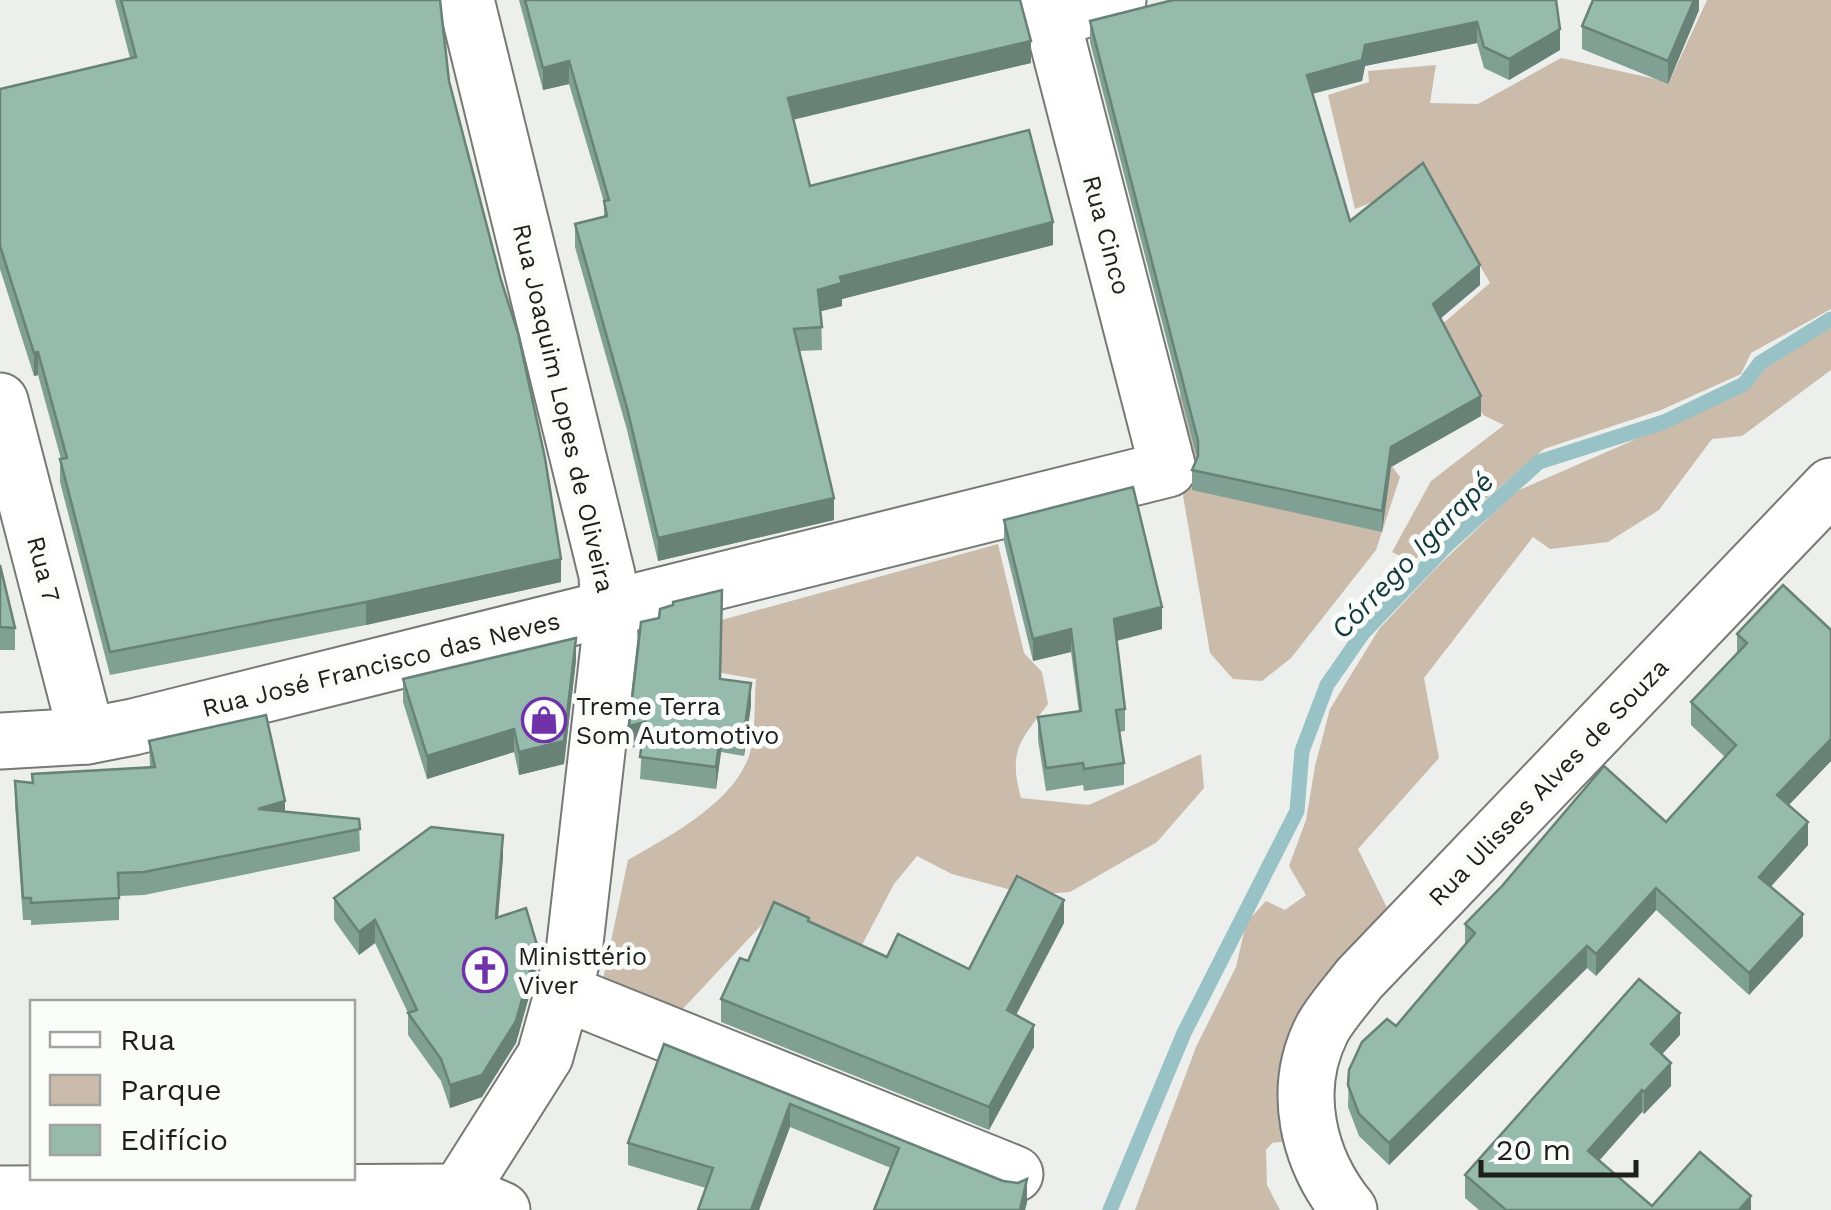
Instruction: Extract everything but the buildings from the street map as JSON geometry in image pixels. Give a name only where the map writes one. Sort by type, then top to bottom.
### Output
[{"type":"street","name":"Rua Joaquim Lopes de Oliveira","points":[[466,0],[607,574],[610,637],[574,952],[545,1056],[471,1204]]},
{"type":"street","points":[[1049,9],[1118,0]]},
{"type":"street","name":"Rua Cinco","points":[[1049,9],[1168,470]]},
{"type":"street","name":"Rua 7","points":[[0,401],[87,736]]},
{"type":"street","name":"Rua José Francisco das Neves","points":[[0,741],[87,736],[1168,470]]},
{"type":"street","name":"Rua Ulisses Alves de Souza","points":[[1349,1210],[1327,1183],[1310,1140],[1310,1063],[1323,1028],[1359,979],[1831,486]]},
{"type":"street","points":[[563,992],[1016,1174]]},
{"type":"street","points":[[0,1194],[471,1204]]},
{"type":"green space","points":[[1707,0],[1831,0],[1831,309],[1751,353],[1741,374],[1661,410],[1544,449],[1412,562],[1392,552],[1431,481],[1504,425],[1483,415],[1440,326],[1490,283],[1430,179],[1355,209],[1328,95],[1369,82],[1368,71],[1436,65],[1430,103],[1478,104],[1561,58],[1669,82]]},
{"type":"green space","points":[[1831,321],[1831,370],[1742,436],[1712,439],[1659,510],[1608,542],[1550,549],[1533,537],[1424,678],[1439,758],[1358,849],[1397,928],[1296,1140],[1272,1143],[1266,1150],[1267,1185],[1280,1210],[1135,1210],[1196,1047],[1236,967],[1246,923],[1266,901],[1285,910],[1306,895],[1289,866],[1306,820],[1330,709],[1379,629],[1517,491],[1746,391],[1762,371]]},
{"type":"green space","points":[[1180,367],[1340,397],[1400,477],[1376,550],[1291,658],[1262,681],[1233,679],[1210,653],[1180,478]]},
{"type":"green space","points":[[998,544],[1024,653],[1042,672],[1048,704],[1030,728],[1016,757],[1021,798],[1089,805],[1201,754],[1204,788],[1157,842],[1070,892],[1030,895],[952,874],[917,856],[894,884],[853,962],[769,917],[679,1013],[601,989],[628,860],[698,817],[729,789],[749,756],[756,679],[716,672],[718,621]]},
{"type":"waterway","name":"Córrego Igarapé","points":[[1110,1210],[1184,1033],[1297,811],[1302,751],[1327,685],[1363,633],[1446,546],[1539,462],[1664,422],[1744,384],[1760,363],[1831,319]]},
{"type":"place","name":"Treme Terra Som Automotivo","points":[[544,720]]},
{"type":"place","name":"Ministtério Viver","points":[[485,970]]}]
